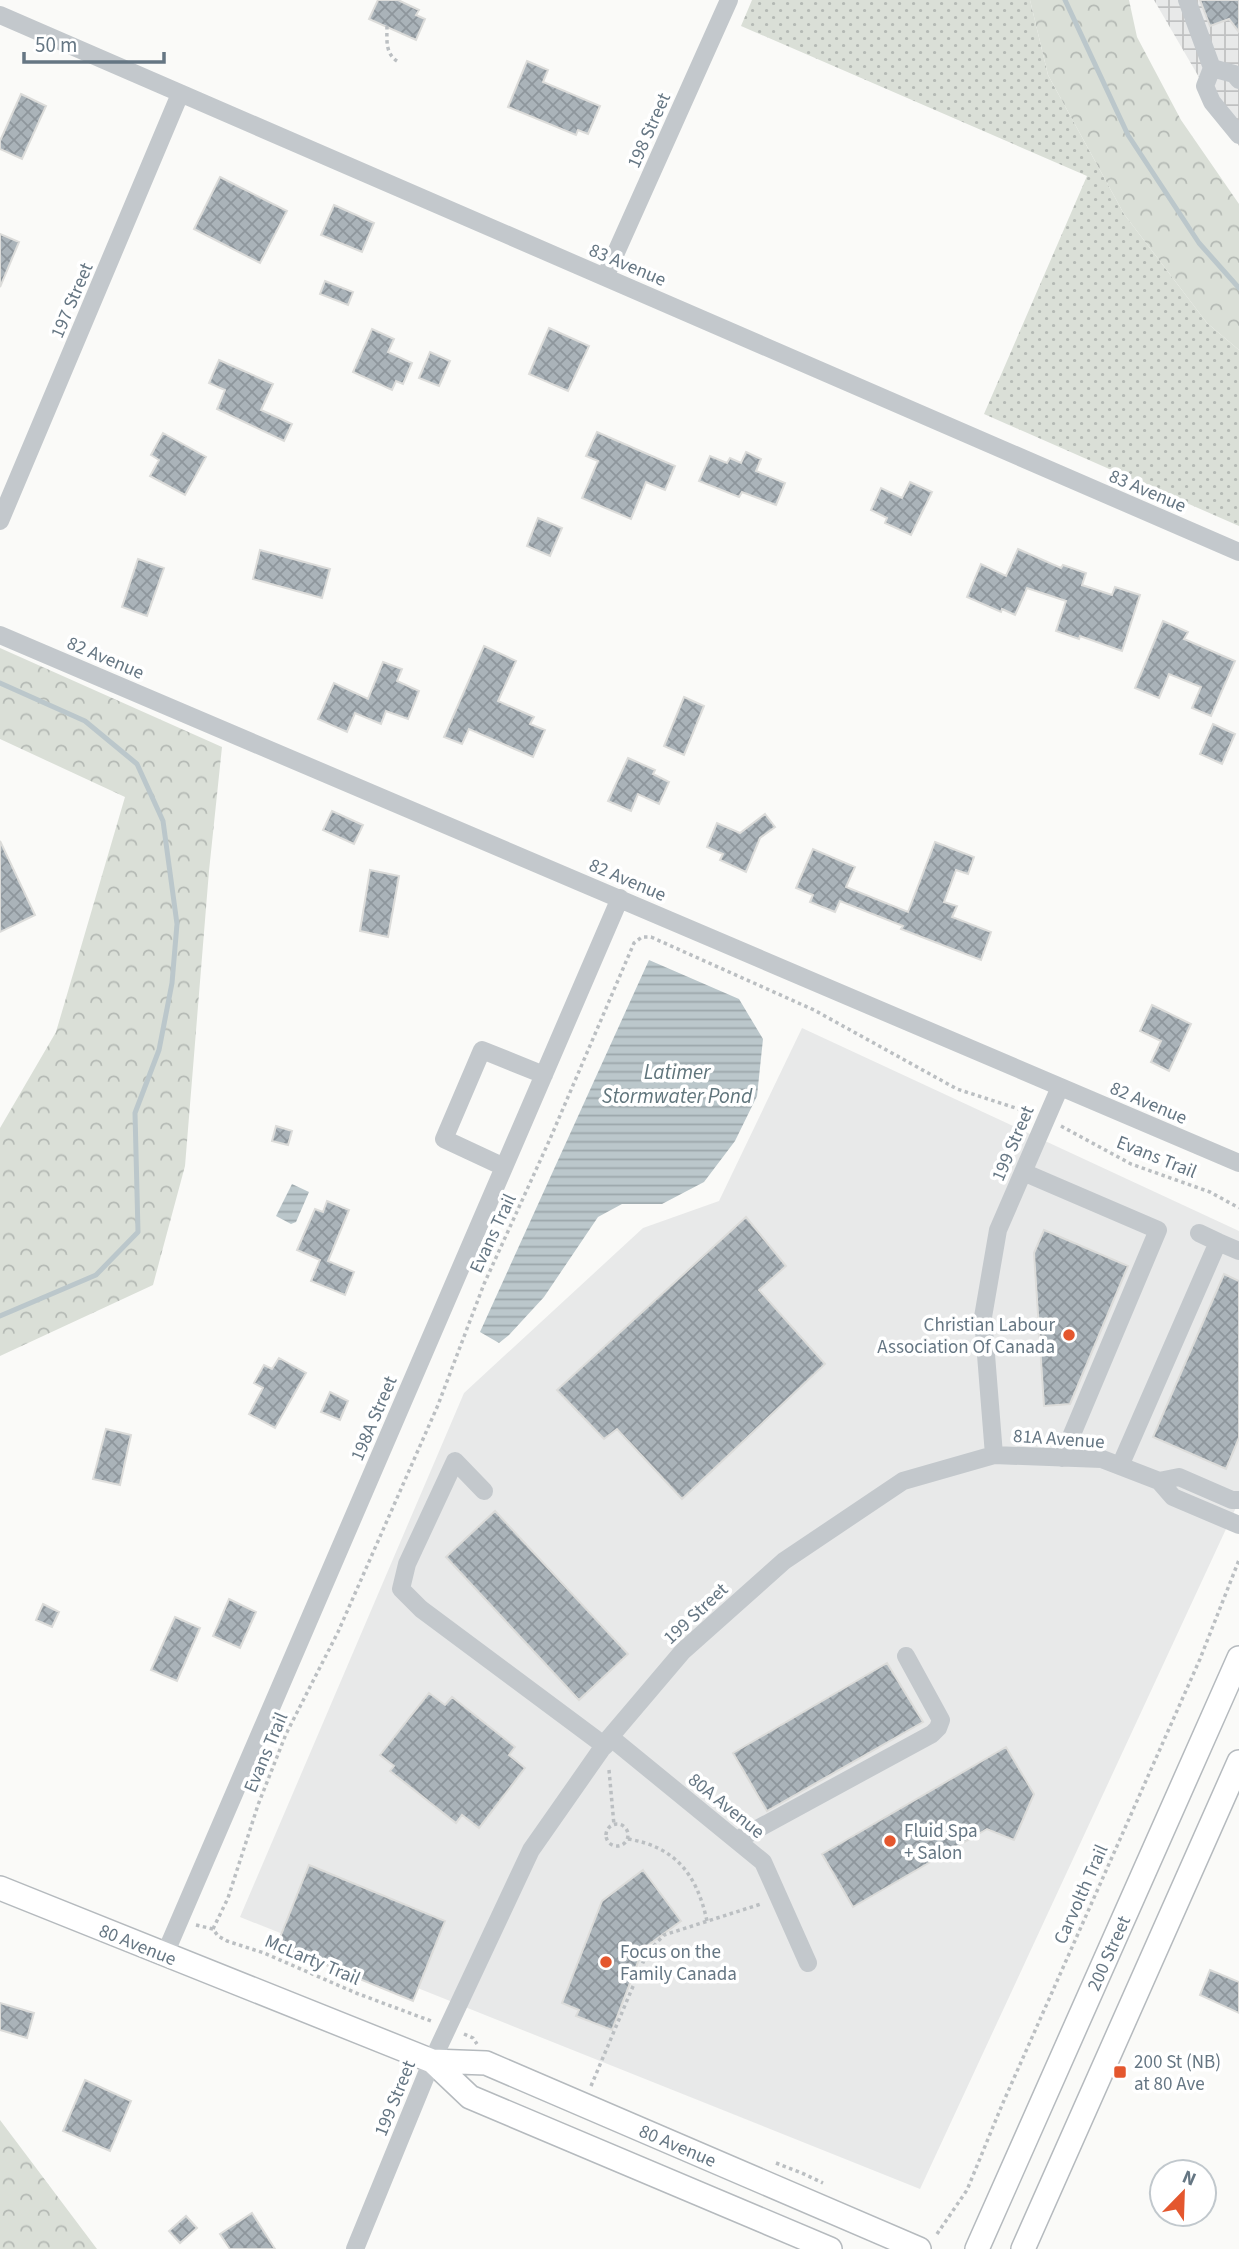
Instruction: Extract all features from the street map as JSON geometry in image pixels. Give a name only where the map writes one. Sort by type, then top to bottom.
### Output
[{"type":"main road","name":"200 Street","points":[[977,2249],[1239,1658]]},
{"type":"main road","points":[[1023,2249],[1239,1762]]},
{"type":"main road","name":"80 Avenue","points":[[0,1888],[432,2061],[486,2063],[928,2241]]},
{"type":"main road","name":"80 Avenue","points":[[432,2061],[470,2097],[830,2249]]},
{"type":"street","name":"198 Street","points":[[605,277],[729,0]]},
{"type":"street","points":[[1187,0],[1212,68],[1205,86],[1212,102],[1239,135]]},
{"type":"street","name":"83 Avenue","points":[[0,15],[1239,552]]},
{"type":"street","points":[[1212,68],[1234,74],[1239,80]]},
{"type":"street","name":"197 Street","points":[[0,521],[180,94]]},
{"type":"street","name":"82 Avenue","points":[[0,635],[1239,1163]]},
{"type":"street","name":"198A Street","points":[[165,1954],[620,898]]},
{"type":"street","points":[[504,1167],[444,1139],[482,1050],[544,1075]]},
{"type":"street","name":"199 Street","points":[[355,2249],[432,2061],[531,1850],[607,1741],[683,1651],[784,1561],[904,1481],[994,1455],[983,1317],[998,1230],[1060,1087]]},
{"type":"street","points":[[1023,1172],[1158,1230],[1062,1458]]},
{"type":"street","points":[[1199,1233],[1239,1251]]},
{"type":"street","points":[[1120,1466],[1218,1242]]},
{"type":"street","name":"81A Avenue","points":[[994,1455],[1102,1459],[1159,1482],[1173,1497],[1239,1525]]},
{"type":"street","name":"80A Avenue","points":[[484,1491],[455,1461],[407,1564],[401,1589],[421,1609],[607,1741],[763,1861],[808,1963]]},
{"type":"street","name":"81A Avenue","points":[[1159,1482],[1179,1477],[1232,1500],[1239,1500]]},
{"type":"street","points":[[737,1840],[939,1728],[942,1720],[906,1656]]},
{"type":"path","points":[[387,26],[387,47],[391,57],[397,61]]},
{"type":"path","name":"Evans Trail","points":[[213,1929],[228,1898],[258,1805],[286,1734],[338,1632],[438,1405],[484,1284],[634,943],[642,937],[651,937],[804,1005],[957,1089],[976,1097],[1020,1108]]},
{"type":"path","name":"Evans Trail","points":[[1065,1128],[1131,1164],[1210,1192],[1239,1208]]},
{"type":"path","name":"Carvolth Trail","points":[[928,2241],[967,2190],[1002,2105],[1200,1659],[1239,1560]]},
{"type":"path","points":[[609,1768],[614,1825]]},
{"type":"path","points":[[614,1825],[621,1825],[626,1829],[628,1839],[621,1846],[613,1846],[606,1833],[614,1825]]},
{"type":"path","points":[[628,1839],[660,1849],[686,1869],[699,1892],[707,1921]]},
{"type":"path","points":[[591,2086],[648,1953],[664,1935],[761,1904]]},
{"type":"path","name":"McLarty Trail","points":[[200,1926],[213,1929],[218,1937],[227,1941],[264,1953],[356,1993],[417,2015]]},
{"type":"path","points":[[928,2241],[941,2239]]},
{"type":"shaded area","points":[[1154,0],[1239,0],[1239,146]]},
{"type":"shaded area","points":[[802,1028],[1239,1231],[1239,1501],[920,2189],[240,1917],[464,1393],[643,1228],[719,1201]]},
{"type":"green space","points":[[752,0],[1030,0],[1048,75],[1124,214],[1207,323],[1239,350],[1239,526],[984,414],[1087,176],[741,26]]},
{"type":"green space","points":[[1030,0],[1129,0],[1137,37],[1181,120],[1239,204],[1239,350],[1207,323],[1124,214],[1048,75]]},
{"type":"green space","points":[[0,648],[222,747],[185,1166],[153,1285],[0,1356],[0,1128],[56,1032],[125,797],[0,739]]},
{"type":"green space","points":[[0,2120],[97,2249],[0,2249]]},
{"type":"water","name":"Latimer Stormwater Pond","points":[[649,960],[739,999],[763,1039],[757,1096],[735,1141],[704,1182],[662,1204],[622,1204],[598,1217],[544,1297],[499,1343],[480,1332]]},
{"type":"water","points":[[292,1184],[309,1192],[296,1222],[291,1224],[276,1216]]},
{"type":"building","points":[[378,0],[398,0],[419,10],[416,15],[425,19],[416,40],[369,19]]},
{"type":"building","points":[[1200,0],[1239,0],[1239,32],[1229,19],[1210,26]]},
{"type":"building","points":[[527,61],[548,70],[543,82],[600,106],[588,134],[578,130],[576,135],[508,107]]},
{"type":"building","points":[[21,94],[46,106],[22,159],[0,149],[0,141]]},
{"type":"building","points":[[220,177],[287,211],[260,263],[194,229]]},
{"type":"building","points":[[334,205],[374,223],[362,252],[321,235]]},
{"type":"building","points":[[0,234],[19,242],[0,287]]},
{"type":"building","points":[[325,281],[353,292],[348,305],[320,294]]},
{"type":"building","points":[[549,328],[589,346],[568,391],[529,374]]},
{"type":"building","points":[[372,329],[394,339],[388,352],[412,363],[403,384],[396,381],[392,390],[353,372]]},
{"type":"building","points":[[430,352],[450,361],[439,386],[419,378]]},
{"type":"building","points":[[219,360],[273,384],[261,410],[292,424],[284,441],[217,409],[225,390],[209,383]]},
{"type":"building","points":[[597,432],[675,466],[665,490],[646,482],[631,519],[582,498],[598,461],[586,456]]},
{"type":"building","points":[[163,433],[206,457],[185,495],[150,476],[159,460],[151,455]]},
{"type":"building","points":[[746,452],[761,459],[756,471],[785,483],[776,505],[742,492],[739,497],[699,481],[710,456],[727,463],[730,458],[741,463]]},
{"type":"building","points":[[910,482],[932,492],[911,535],[885,523],[887,518],[871,510],[881,488],[902,498]]},
{"type":"building","points":[[538,518],[562,528],[550,556],[527,546]]},
{"type":"building","points":[[1018,549],[1061,568],[1063,565],[1086,573],[1082,585],[1112,595],[1115,587],[1140,595],[1122,651],[1080,636],[1079,639],[1056,631],[1066,601],[1027,588],[1015,615],[1002,609],[1001,612],[967,597],[981,564],[1006,576]]},
{"type":"building","points":[[260,550],[330,569],[322,598],[253,579]]},
{"type":"building","points":[[138,559],[164,568],[147,616],[122,607]]},
{"type":"building","points":[[1163,621],[1188,632],[1184,639],[1235,661],[1211,716],[1192,708],[1201,687],[1169,674],[1159,698],[1135,688]]},
{"type":"building","points":[[484,646],[516,661],[498,701],[534,717],[530,724],[545,730],[533,757],[469,729],[462,744],[444,737]]},
{"type":"building","points":[[383,662],[402,669],[397,681],[419,691],[408,719],[386,711],[381,724],[355,713],[347,732],[318,719],[334,683],[368,699]]},
{"type":"building","points":[[684,697],[704,706],[684,755],[664,746]]},
{"type":"building","points":[[1213,724],[1235,734],[1222,764],[1200,754]]},
{"type":"building","points":[[628,758],[655,770],[653,774],[669,782],[659,804],[638,794],[631,811],[608,801]]},
{"type":"building","points":[[332,811],[363,825],[354,844],[323,830]]},
{"type":"building","points":[[765,814],[775,827],[760,838],[746,872],[720,860],[723,854],[707,847],[717,823],[740,833]]},
{"type":"building","points":[[0,841],[35,915],[0,932]]},
{"type":"building","points":[[935,842],[974,857],[968,874],[956,870],[944,902],[957,906],[952,917],[991,932],[981,960],[901,929],[903,926],[840,901],[835,912],[810,902],[813,895],[796,888],[813,849],[855,867],[846,887],[908,912]]},
{"type":"building","points":[[370,870],[399,876],[388,937],[360,931]]},
{"type":"building","points":[[1152,1005],[1191,1024],[1169,1071],[1151,1062],[1161,1041],[1140,1031]]},
{"type":"building","points":[[276,1126],[292,1131],[288,1145],[272,1141]]},
{"type":"building","points":[[327,1201],[349,1210],[328,1261],[354,1272],[345,1295],[311,1281],[320,1260],[297,1250],[315,1209],[323,1212]]},
{"type":"building","points":[[746,1217],[786,1266],[759,1290],[825,1364],[682,1499],[617,1429],[604,1439],[557,1390]]},
{"type":"building","name":"Christian Labour Association Of Canada","points":[[1044,1230],[1128,1266],[1070,1404],[1044,1406],[1034,1253]]},
{"type":"building","points":[[1224,1274],[1239,1281],[1239,1438],[1226,1469],[1153,1437]]},
{"type":"building","points":[[279,1358],[306,1373],[275,1428],[249,1414],[263,1388],[254,1383],[264,1365],[272,1369]]},
{"type":"building","points":[[330,1392],[348,1401],[340,1420],[321,1412]]},
{"type":"building","points":[[106,1429],[131,1435],[120,1485],[93,1479]]},
{"type":"building","points":[[495,1511],[628,1654],[579,1700],[446,1557]]},
{"type":"building","points":[[229,1599],[256,1612],[240,1648],[213,1636]]},
{"type":"building","points":[[43,1604],[59,1612],[52,1627],[36,1620]]},
{"type":"building","points":[[175,1617],[200,1628],[177,1681],[151,1670]]},
{"type":"building","points":[[887,1663],[923,1722],[767,1811],[733,1753]]},
{"type":"building","points":[[429,1693],[445,1705],[452,1697],[515,1747],[509,1755],[525,1768],[479,1828],[462,1815],[456,1823],[390,1771],[394,1766],[380,1755]]},
{"type":"building","points":[[1006,1747],[1034,1794],[1014,1840],[987,1829],[853,1907],[822,1854]]},
{"type":"building","points":[[309,1865],[445,1921],[413,2001],[277,1945]]},
{"type":"building","points":[[643,1870],[681,1921],[643,1949],[612,2030],[576,2016],[579,2010],[562,2003],[602,1901]]},
{"type":"building","points":[[1210,1970],[1239,1982],[1239,2013],[1200,1995]]},
{"type":"building","points":[[0,2003],[34,2013],[27,2038],[0,2030]]},
{"type":"building","points":[[85,2080],[131,2101],[110,2151],[63,2131]]},
{"type":"building","points":[[252,2213],[275,2249],[230,2249],[220,2234]]},
{"type":"building","points":[[186,2216],[197,2228],[180,2243],[169,2231]]},
{"type":"waterway","points":[[1065,0],[1128,135],[1199,243],[1239,288]]},
{"type":"waterway","points":[[0,683],[85,721],[137,764],[163,821],[177,924],[172,983],[159,1050],[135,1113],[138,1232],[96,1275],[0,1316]]},
{"type":"place","name":"Christian Labour Association Of Canada","points":[[1069,1335]]},
{"type":"place","name":"Fluid Spa + Salon","points":[[890,1841]]},
{"type":"place","name":"Focus on the Family Canada","points":[[606,1962]]},
{"type":"place","name":"200 St (NB) at 80 Ave","points":[[1120,2072]]}]
